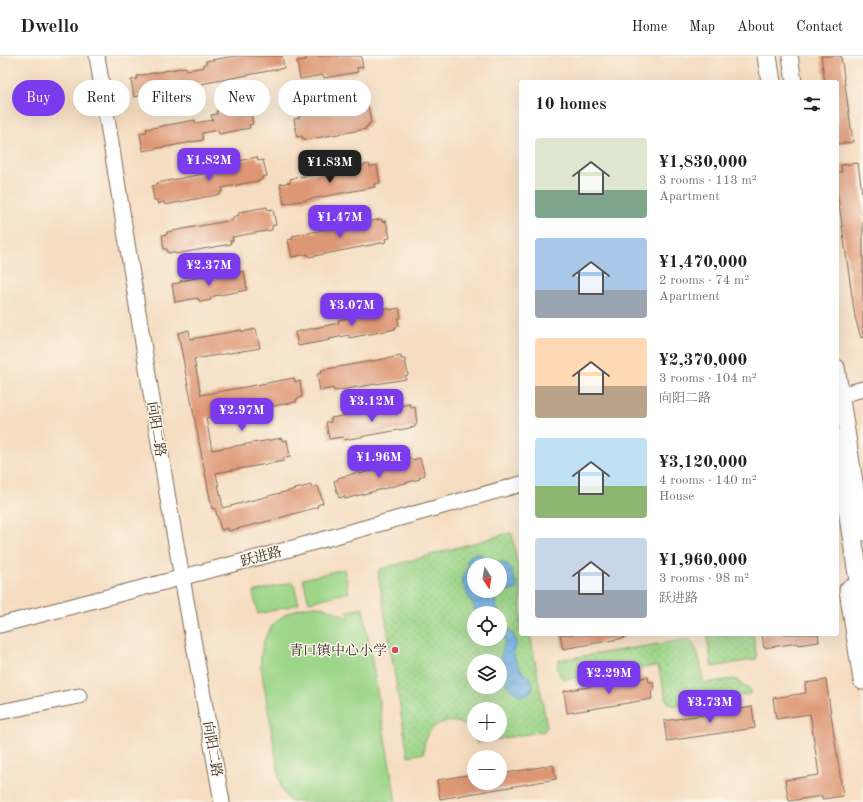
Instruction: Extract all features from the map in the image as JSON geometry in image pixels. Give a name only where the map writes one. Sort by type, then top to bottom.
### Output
[{"type":"main road","points":[[766,56],[771,80]]},
{"type":"main road","points":[[778,56],[782,80]]},
{"type":"main road","points":[[839,452],[863,607]]},
{"type":"main road","points":[[839,525],[863,680]]},
{"type":"street","name":"向阳二路","points":[[97,56],[167,491],[222,802]]},
{"type":"street","points":[[790,56],[794,80]]},
{"type":"street","points":[[863,389],[839,395],[863,533]]},
{"type":"street","name":"跃进路","points":[[0,625],[275,553],[519,485]]},
{"type":"street","points":[[0,712],[79,696]]},
{"type":"green space","points":[[509,533],[512,534],[519,573],[519,636],[530,636],[547,727],[544,731],[507,738],[507,702],[467,702],[467,728],[455,722],[446,722],[437,725],[430,731],[425,741],[424,753],[408,756],[378,573],[380,569]]},
{"type":"green space","points":[[344,569],[349,592],[309,602],[303,579]]},
{"type":"green space","points":[[293,582],[299,604],[258,614],[253,592]]},
{"type":"green space","points":[[317,606],[334,611],[349,620],[348,611],[363,608],[396,802],[380,802],[380,798],[377,802],[290,802],[281,787],[261,667],[261,654],[268,632],[274,623],[282,616],[292,611]]},
{"type":"green space","points":[[753,636],[757,659],[712,667],[707,637]]},
{"type":"green space","points":[[689,639],[693,643],[698,653],[703,680],[705,683],[736,679],[749,689],[750,694],[675,706],[667,702],[658,667],[655,666],[564,680],[558,671],[559,660]]},
{"type":"water","points":[[474,554],[480,554],[485,558],[468,558]]},
{"type":"water","points":[[507,565],[512,569],[514,579],[518,586],[517,589],[507,591]]},
{"type":"water","points":[[467,571],[467,593],[462,583],[462,577]]},
{"type":"water","points":[[470,598],[496,598],[496,606],[474,606]]},
{"type":"water","points":[[507,628],[514,636],[516,642],[514,654],[518,665],[523,673],[532,680],[533,686],[530,693],[518,695],[507,686],[507,654],[501,653],[504,646],[507,646]]},
{"type":"building","points":[[235,56],[282,56],[284,68],[222,80],[214,80],[214,82],[206,83],[206,80],[138,80],[138,96],[134,97],[131,80],[137,79],[137,76],[186,67],[187,70],[204,67],[203,65],[206,64],[206,61]]},
{"type":"building","points":[[361,56],[363,67],[357,68],[358,72],[324,78],[323,75],[300,79],[297,61],[306,60],[306,57]]},
{"type":"building","points":[[821,56],[841,56],[853,142],[839,144],[839,80],[825,80]]},
{"type":"building","points":[[211,115],[252,116],[253,124],[249,125],[250,128],[219,134],[218,130],[202,133],[203,140],[143,151],[140,133],[147,132],[146,129],[195,120],[196,123],[213,120]]},
{"type":"building","points":[[299,116],[370,116],[371,123],[368,124],[368,127],[365,127],[366,129],[305,140],[302,136],[297,137],[294,119],[299,118]]},
{"type":"building","points":[[257,157],[258,161],[263,160],[267,176],[262,177],[262,180],[222,188],[223,191],[220,192],[221,194],[165,205],[164,202],[158,204],[157,200],[154,200],[152,186],[157,185],[157,183],[223,170],[223,167],[229,166],[229,163]]},
{"type":"building","points":[[858,163],[863,201],[863,337],[861,338],[855,317],[839,204],[839,172],[842,172],[841,165]]},
{"type":"building","points":[[369,164],[370,167],[377,165],[380,183],[374,184],[375,187],[284,204],[280,184],[291,182],[290,179]]},
{"type":"building","points":[[267,207],[268,210],[273,209],[276,225],[272,226],[272,230],[232,237],[233,241],[230,241],[231,244],[175,254],[174,252],[168,253],[167,249],[164,249],[162,235],[167,234],[167,232],[233,220],[233,217],[239,215],[239,212]]},
{"type":"building","points":[[382,219],[382,222],[386,221],[390,238],[385,239],[386,242],[309,257],[308,254],[292,257],[288,240],[293,239],[292,236]]},
{"type":"building","points":[[244,271],[247,290],[214,296],[211,300],[200,302],[198,298],[175,302],[172,284],[207,276]]},
{"type":"building","points":[[388,308],[389,310],[399,308],[401,318],[398,318],[399,326],[395,327],[395,329],[349,338],[349,335],[298,346],[295,332],[339,323],[338,320],[348,318],[348,315],[360,313],[361,315],[376,312],[375,310]]},
{"type":"building","points":[[256,329],[260,348],[194,359],[201,395],[294,378],[295,382],[300,381],[302,397],[296,399],[296,402],[206,418],[212,450],[282,438],[282,441],[287,440],[290,457],[283,458],[284,461],[216,473],[223,508],[311,485],[312,488],[318,486],[323,503],[317,505],[318,507],[265,522],[228,531],[228,528],[221,530],[215,508],[212,509],[178,333],[189,330],[190,339]]},
{"type":"building","points":[[401,356],[401,359],[405,359],[408,375],[405,376],[406,379],[334,391],[333,388],[320,391],[317,374],[322,373],[321,370]]},
{"type":"building","points":[[410,404],[411,408],[415,407],[417,424],[415,424],[415,427],[344,440],[343,437],[329,439],[326,422],[331,422],[331,418]]},
{"type":"building","points":[[411,458],[412,460],[420,458],[425,475],[419,477],[420,479],[345,499],[345,496],[339,498],[334,481],[338,480],[338,478],[359,472],[359,474],[375,470],[375,468],[385,465],[386,467],[402,463],[401,461]]},
{"type":"building","points":[[560,636],[624,636],[624,638],[563,649]]},
{"type":"building","points":[[762,636],[818,636],[819,642],[798,645],[798,643],[764,648]]},
{"type":"building","points":[[648,677],[649,682],[653,682],[654,690],[651,691],[652,699],[567,713],[564,691]]},
{"type":"building","points":[[826,680],[843,796],[822,799],[822,796],[789,801],[785,780],[819,775],[810,714],[776,719],[773,698],[806,693],[805,683]]},
{"type":"building","points":[[752,707],[755,728],[667,741],[664,721]]},
{"type":"building","points":[[553,765],[556,779],[507,787],[507,773]]},
{"type":"building","points":[[467,775],[467,790],[492,790],[440,799],[437,780]]},
{"type":"place","name":"青口镇中心小学","points":[[395,650]]}]
